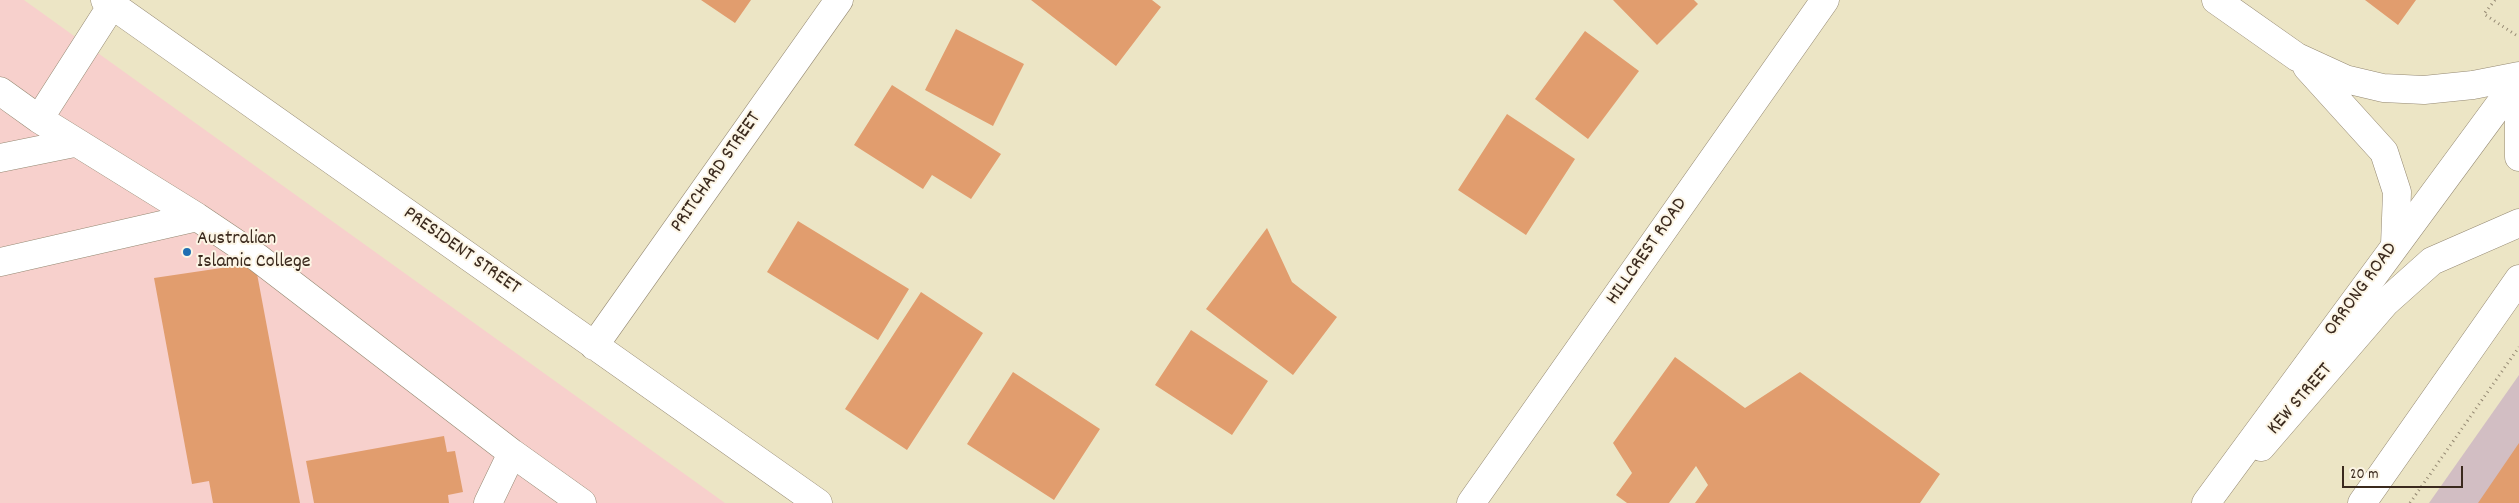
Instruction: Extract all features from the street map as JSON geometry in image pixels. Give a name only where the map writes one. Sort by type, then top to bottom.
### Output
[{"type":"main road","name":"PRITCHARD STREET","points":[[594,346],[839,0]]},
{"type":"main road","name":"HILLCREST ROAD","points":[[1471,503],[1825,0]]},
{"type":"main road","points":[[2216,0],[2297,57],[2346,79],[2383,88],[2424,90],[2473,85],[2519,77]]},
{"type":"main road","name":"PRESIDENT STREET","points":[[108,2],[818,503]]},
{"type":"main road","points":[[39,119],[108,2]]},
{"type":"main road","points":[[2297,57],[2384,152],[2397,192],[2395,245]]},
{"type":"main road","name":"ORRONG ROAD","points":[[2206,503],[2519,77]]},
{"type":"main road","points":[[0,91],[74,143],[197,217],[258,258],[512,453],[582,503]]},
{"type":"main road","points":[[2519,111],[2519,157]]},
{"type":"main road","points":[[0,158],[74,143]]},
{"type":"main road","points":[[0,262],[197,217]]},
{"type":"main road","name":"KEW STREET","points":[[2213,503],[2385,303],[2432,261],[2519,223]]},
{"type":"main road","points":[[2362,503],[2519,279]]},
{"type":"main road","points":[[488,503],[512,453]]},
{"type":"main road","points":[[544,476],[548,503]]},
{"type":"path","points":[[2495,0],[2484,14],[2519,37]]},
{"type":"path","points":[[2410,503],[2519,347]]},
{"type":"shaded area","name":"Australian Islamic College","points":[[0,0],[24,0],[725,503],[0,503]]},
{"type":"shaded area","points":[[2519,375],[2519,503],[2429,503]]},
{"type":"building","points":[[701,0],[751,0],[735,23]]},
{"type":"building","points":[[1031,0],[1152,0],[1161,7],[1116,66]]},
{"type":"building","points":[[1613,0],[1694,0],[1698,4],[1657,45]]},
{"type":"building","points":[[2365,0],[2416,0],[2398,25]]},
{"type":"building","points":[[956,29],[1024,64],[993,126],[925,90]]},
{"type":"building","points":[[1585,31],[1639,71],[1588,139],[1535,99]]},
{"type":"building","points":[[892,85],[1001,154],[971,199],[932,175],[923,189],[854,145]]},
{"type":"building","points":[[1507,114],[1575,159],[1526,235],[1458,190]]},
{"type":"building","points":[[798,221],[909,289],[878,340],[767,272]]},
{"type":"building","points":[[1267,228],[1292,282],[1337,317],[1293,375],[1206,309]]},
{"type":"building","points":[[255,263],[300,503],[213,503],[209,481],[192,484],[154,278]]},
{"type":"building","points":[[921,292],[983,333],[907,450],[845,409]]},
{"type":"building","points":[[1191,330],[1268,381],[1232,435],[1155,385]]},
{"type":"building","points":[[1675,357],[1745,408],[1800,372],[1940,474],[1920,503],[1695,503],[1708,485],[1696,466],[1669,503],[1627,503],[1616,495],[1632,473],[1613,443]]},
{"type":"building","points":[[1013,372],[1100,429],[1054,500],[967,444]]},
{"type":"building","points":[[444,436],[447,452],[455,451],[463,492],[448,495],[449,503],[314,503],[306,461]]},
{"type":"building","points":[[2519,443],[2519,503],[2478,503]]},
{"type":"place","name":"Australian Islamic College","points":[[187,252]]}]
